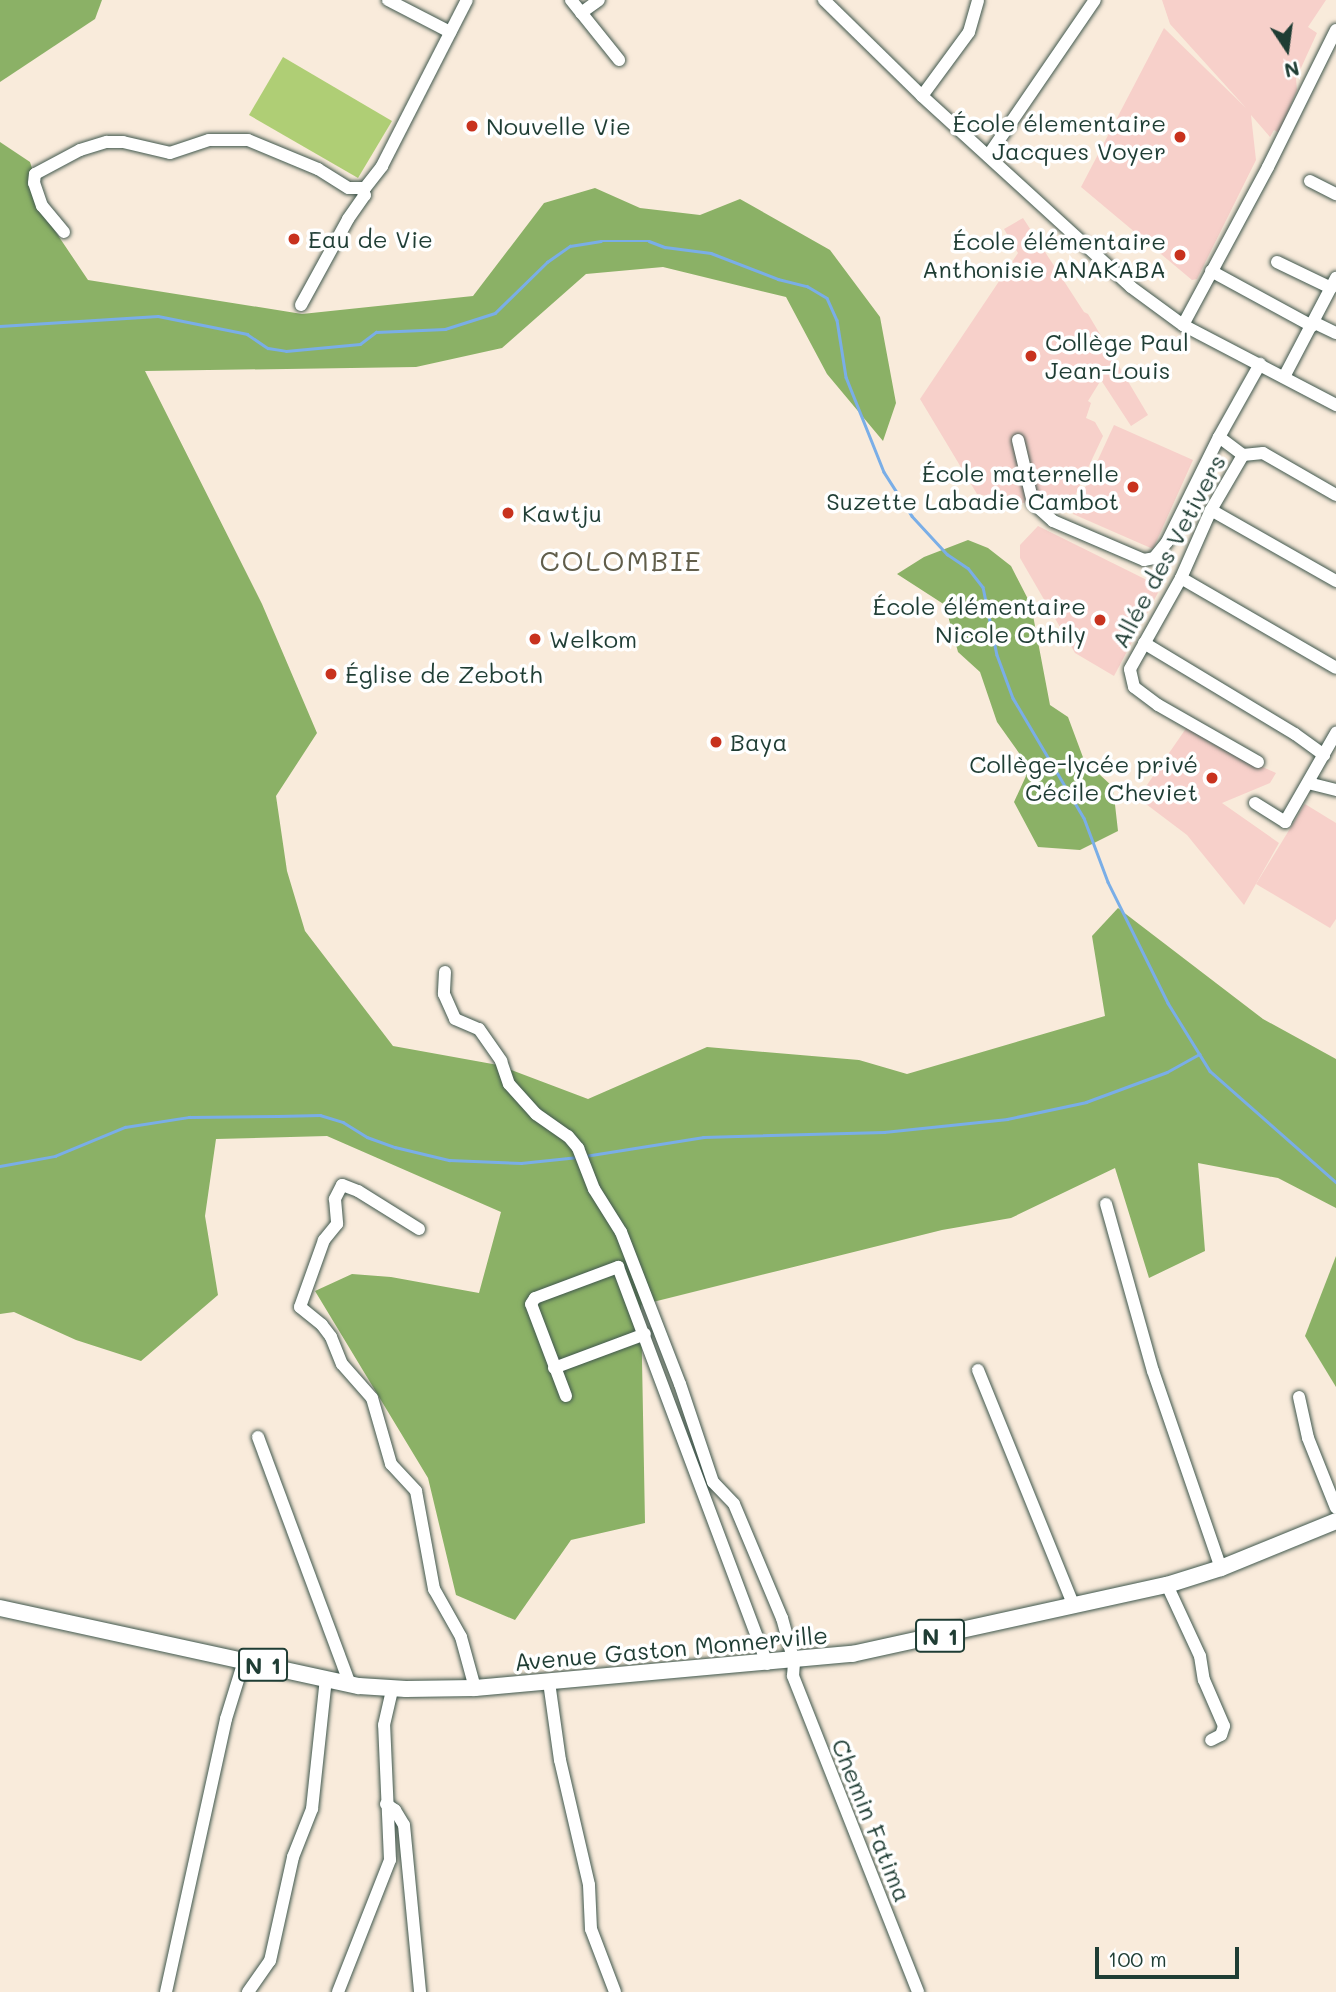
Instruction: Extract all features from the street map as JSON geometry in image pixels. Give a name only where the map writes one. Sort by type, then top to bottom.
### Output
[{"type":"main road","name":"Avenue Gaston Monnerville","points":[[0,1608],[350,1684],[392,1689],[475,1688],[794,1662],[847,1655],[1167,1585],[1221,1568],[1336,1521]]},
{"type":"street","points":[[388,0],[450,32]]},
{"type":"street","points":[[362,190],[382,166],[467,0]]},
{"type":"street","points":[[571,0],[619,60]]},
{"type":"street","points":[[581,13],[599,0]]},
{"type":"street","points":[[824,0],[922,96],[1110,269],[1183,324],[1336,405]]},
{"type":"street","points":[[922,96],[969,32],[978,0]]},
{"type":"street","points":[[988,156],[1094,0]]},
{"type":"street","points":[[1183,324],[1333,47],[1336,30]]},
{"type":"street","points":[[64,232],[42,206],[34,183],[35,174],[80,150],[107,142],[123,142],[170,153],[209,140],[248,140],[300,161],[349,188],[362,190]]},
{"type":"street","points":[[1310,181],[1336,194]]},
{"type":"street","points":[[301,305],[348,219],[365,195],[362,190]]},
{"type":"street","points":[[1277,262],[1333,283],[1284,377]]},
{"type":"street","points":[[1210,271],[1336,333]]},
{"type":"street","points":[[1018,440],[1033,503],[1053,521],[1144,560],[1160,554],[1219,437],[1260,364]]},
{"type":"street","points":[[1219,437],[1243,455]]},
{"type":"street","name":"Allée des Vetivers","points":[[1258,762],[1158,705],[1134,687],[1130,669],[1181,578],[1211,510],[1243,455],[1263,453],[1336,495]]},
{"type":"street","points":[[1211,510],[1336,581]]},
{"type":"street","points":[[1181,578],[1336,668]]},
{"type":"street","points":[[1144,643],[1295,734],[1324,755]]},
{"type":"street","points":[[1255,803],[1285,822],[1336,733]]},
{"type":"street","points":[[1308,783],[1336,790]]},
{"type":"street","name":"Chemin Fatima","points":[[445,972],[444,994],[455,1019],[479,1029],[491,1042],[509,1084],[536,1114],[568,1136],[578,1148],[594,1189],[621,1233],[680,1384],[713,1482],[734,1504],[782,1618],[794,1662],[793,1676],[918,1992]]},
{"type":"street","points":[[419,1229],[358,1191],[342,1185],[335,1199],[337,1224],[324,1240],[300,1307],[322,1325],[331,1337],[342,1364],[372,1398],[391,1464],[415,1491],[434,1588],[461,1637],[475,1688]]},
{"type":"street","points":[[1106,1205],[1153,1371],[1221,1568]]},
{"type":"street","points":[[566,1396],[531,1304],[535,1298],[618,1267],[622,1270],[768,1664]]},
{"type":"street","points":[[554,1368],[645,1334]]},
{"type":"street","points":[[978,1370],[1074,1606]]},
{"type":"street","points":[[1299,1397],[1308,1438],[1336,1508]]},
{"type":"street","points":[[258,1437],[350,1684]]},
{"type":"street","points":[[1167,1585],[1200,1656],[1204,1680],[1224,1726],[1221,1735],[1211,1740]]},
{"type":"street","points":[[166,1992],[226,1719],[244,1661]]},
{"type":"street","points":[[248,1992],[270,1961],[293,1857],[312,1809],[326,1679]]},
{"type":"street","points":[[549,1682],[560,1760],[589,1885],[591,1929],[615,1992]]},
{"type":"street","points":[[338,1992],[390,1860],[384,1725],[392,1689]]},
{"type":"street","points":[[386,1804],[396,1810],[404,1825],[420,1992]]},
{"type":"shaded area","name":"École élementaire Jacques Voyer","points":[[1162,0],[1326,0],[1308,27],[1317,33],[1296,79],[1297,90],[1279,133],[1274,130],[1270,137],[1251,115],[1256,160],[1197,279],[1192,280],[1081,187],[1164,28],[1246,108],[1170,24]]},
{"type":"shaded area","name":"Collège Paul Jean-Louis","points":[[1023,218],[1084,312],[1088,314],[1148,415],[1131,426],[1101,380],[1088,401],[1091,403],[1086,418],[1095,422],[1103,436],[1071,504],[1050,508],[977,494],[920,399],[1018,253],[1004,229]]},
{"type":"shaded area","name":"École maternelle Suzette Labadie Cambot","points":[[1114,425],[1193,460],[1153,549],[1073,514]]},
{"type":"shaded area","name":"École élémentaire Nicole Othily","points":[[1038,526],[1161,587],[1114,676],[1075,653],[1020,558],[1020,545]]},
{"type":"shaded area","points":[[1187,727],[1213,744],[1276,773],[1270,783],[1222,803],[1279,843],[1244,905],[1187,835],[1138,798]]},
{"type":"shaded area","points":[[1305,804],[1336,823],[1336,919],[1330,928],[1256,884]]},
{"type":"green space","points":[[0,0],[102,0],[95,19],[0,82]]},
{"type":"green space","points":[[283,57],[392,121],[358,178],[249,115]]},
{"type":"green space","points":[[0,142],[30,162],[49,222],[88,280],[302,314],[473,296],[544,203],[595,188],[640,208],[700,215],[740,199],[830,250],[880,317],[896,403],[883,441],[827,374],[786,297],[663,267],[586,274],[502,348],[416,367],[145,371],[262,604],[317,733],[276,796],[287,871],[305,931],[393,1046],[498,1065],[588,1099],[707,1047],[859,1060],[907,1074],[1105,1016],[1092,936],[1118,908],[1263,1019],[1336,1059],[1336,1208],[1278,1178],[1198,1163],[1205,1251],[1149,1278],[1115,1168],[1011,1218],[942,1230],[641,1305],[645,1523],[571,1540],[515,1620],[456,1595],[428,1478],[315,1291],[352,1274],[391,1277],[479,1293],[501,1212],[327,1136],[216,1139],[205,1216],[218,1295],[141,1361],[76,1340],[14,1312],[0,1314]]},
{"type":"green space","points":[[968,540],[988,548],[1011,566],[1031,605],[1050,705],[1068,717],[1084,760],[1113,787],[1118,831],[1080,850],[1038,847],[1014,802],[1026,776],[1019,753],[997,722],[980,672],[958,652],[945,605],[897,574],[924,557]]},
{"type":"green space","points":[[1336,1256],[1336,1387],[1305,1336]]},
{"type":"waterway","points":[[0,326],[158,316],[247,334],[268,348],[286,351],[360,344],[376,332],[445,329],[495,313],[547,262],[570,246],[601,241],[649,241],[665,247],[711,253],[778,279],[807,286],[827,298],[837,320],[846,377],[884,472],[912,516],[947,554],[968,568],[983,587],[997,655],[1013,698],[1084,818],[1108,882],[1168,1003],[1210,1071],[1336,1182]]},
{"type":"waterway","points":[[585,1156],[703,1137],[884,1132],[1007,1119],[1086,1102],[1167,1072],[1199,1054]]},
{"type":"waterway","points":[[0,1166],[55,1156],[125,1127],[189,1117],[320,1115],[343,1122],[367,1137],[395,1147],[449,1160],[521,1163],[578,1157]]},
{"type":"place","name":"Nouvelle Vie","points":[[472,126]]},
{"type":"place","name":"École élementaire Jacques Voyer","points":[[1180,137]]},
{"type":"place","name":"Eau de Vie","points":[[294,239]]},
{"type":"place","name":"École élémentaire Anthonisie ANAKABA","points":[[1180,255]]},
{"type":"place","name":"Collège Paul Jean-Louis","points":[[1031,356]]},
{"type":"place","name":"École maternelle Suzette Labadie Cambot","points":[[1133,487]]},
{"type":"place","name":"Kawtju","points":[[508,513]]},
{"type":"place","name":"École élémentaire Nicole Othily","points":[[1100,620]]},
{"type":"place","name":"Welkom","points":[[535,639]]},
{"type":"place","name":"Église de Zeboth","points":[[331,674]]},
{"type":"place","name":"Baya","points":[[716,742]]},
{"type":"place","name":"Collège-lycée privé Cécile Cheviet","points":[[1212,778]]},
{"type":"district","name":"COLOMBIE","points":[[621,560]]}]
